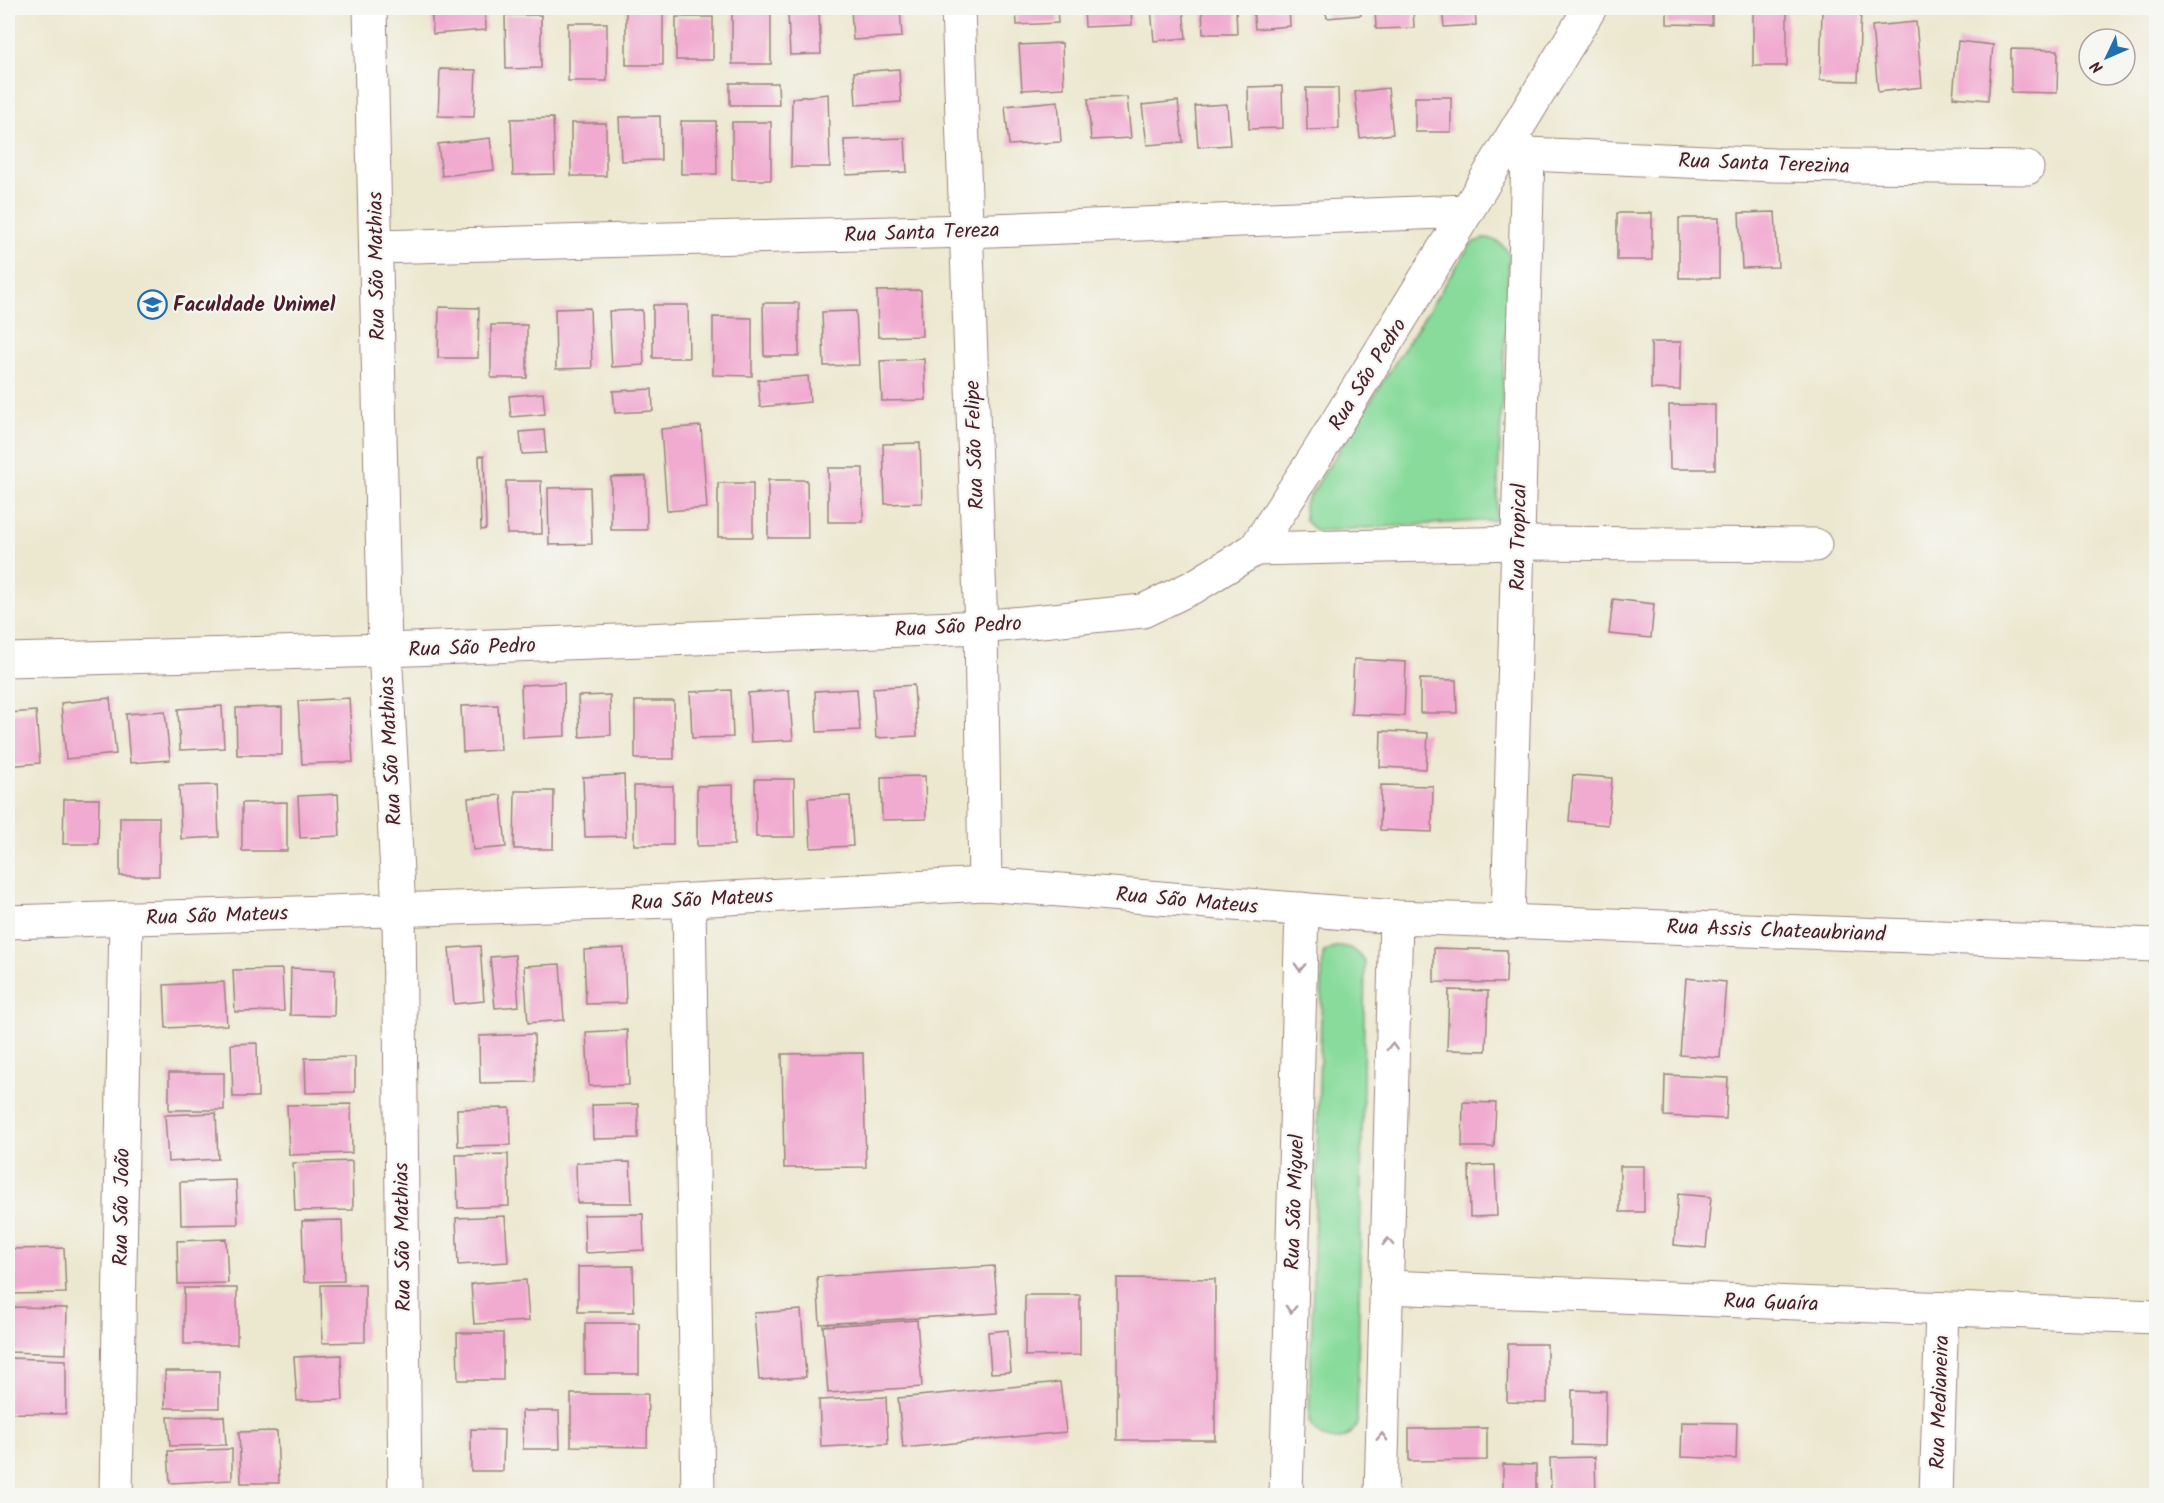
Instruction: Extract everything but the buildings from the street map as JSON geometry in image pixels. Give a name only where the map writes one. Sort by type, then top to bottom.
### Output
[{"type":"street","name":"Rua São Mathias","points":[[370,8],[385,650],[399,910],[405,1496]]},
{"type":"street","name":"Rua São Felipe","points":[[958,8],[981,627],[985,884]]},
{"type":"street","name":"Rua São Pedro","points":[[8,660],[385,650],[981,627],[1143,611],[1195,586],[1255,549],[1318,453],[1467,211],[1514,153],[1590,8]]},
{"type":"street","name":"Rua Santa Terezina","points":[[1514,153],[1774,165],[2027,168]]},
{"type":"street","name":"Rua Tropical","points":[[1508,922],[1518,543],[1514,153]]},
{"type":"street","name":"Rua Santa Tereza","points":[[376,247],[966,231],[1467,211]]},
{"type":"street","points":[[1255,549],[1518,543],[1815,545]]},
{"type":"street","name":"Rua São Mateus","points":[[8,922],[689,901],[985,884],[1396,916]]},
{"type":"street","points":[[689,901],[698,1496]]},
{"type":"street","name":"Rua São Miguel","points":[[1286,1496],[1302,909]]},
{"type":"street","points":[[1381,1496],[1396,916]]},
{"type":"street","name":"Rua Assis Chateaubriand","points":[[1396,916],[2157,945]]},
{"type":"street","name":"Rua São João","points":[[116,1496],[126,918]]},
{"type":"street","name":"Rua Guaíra","points":[[1386,1287],[2157,1317]]},
{"type":"street","name":"Rua Medianeira","points":[[1936,1496],[1942,1309]]},
{"type":"green space","points":[[1488,238],[1501,244],[1509,255],[1496,520],[1316,531],[1305,521],[1304,505],[1469,247],[1474,242]]},
{"type":"green space","points":[[1341,946],[1355,951],[1365,962],[1357,1426],[1344,1437],[1332,1440],[1319,1434],[1309,1421],[1323,953]]},
{"type":"place","name":"Faculdade Unimel","points":[[152,304]]}]
